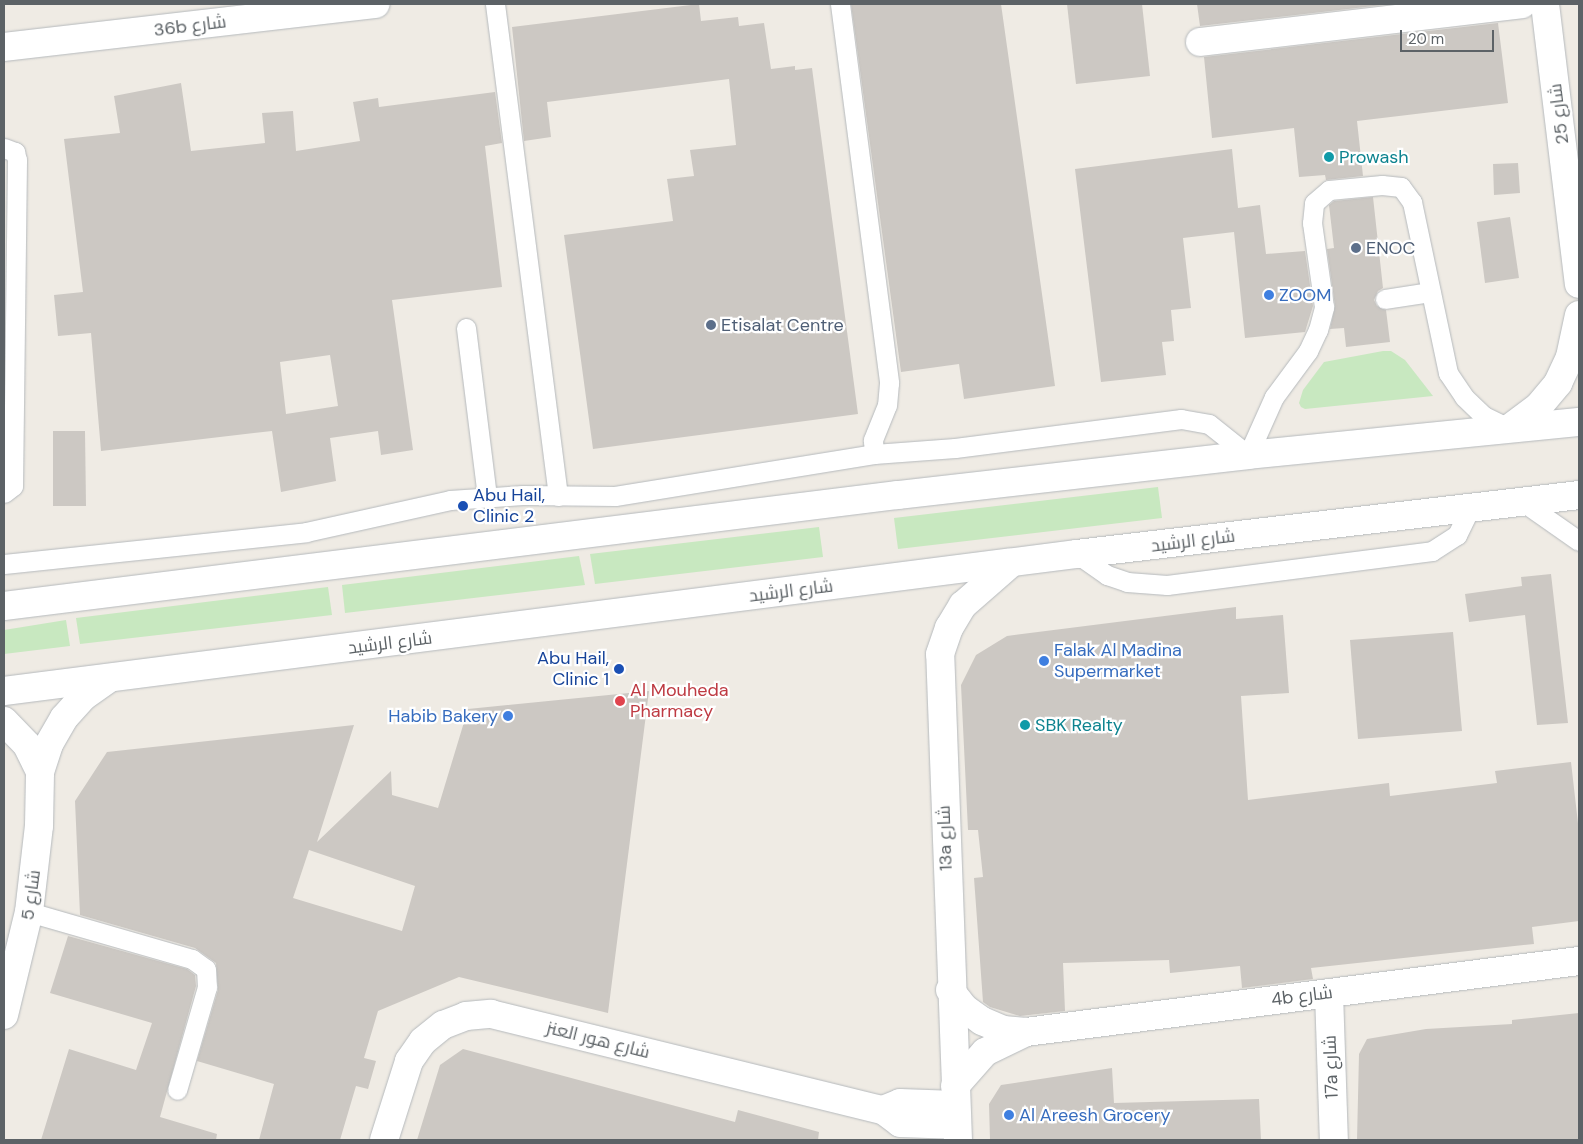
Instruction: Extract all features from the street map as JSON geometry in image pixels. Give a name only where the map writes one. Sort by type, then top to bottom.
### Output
[{"type":"street","name":"36b شارع","points":[[4,47],[376,4]]},
{"type":"street","points":[[1200,42],[1522,4]]},
{"type":"street","name":"شارع 25","points":[[1545,4],[1579,284]]},
{"type":"street","points":[[1510,428],[1538,406],[1558,383],[1570,357],[1579,316]]},
{"type":"street","points":[[4,606],[1248,455],[1579,422]]},
{"type":"street","name":"شارع الرشيد","points":[[4,691],[1077,554],[1579,495]]},
{"type":"street","name":"13a شارع","points":[[957,1114],[950,990],[940,654],[949,628],[963,604],[1011,563]]},
{"type":"street","name":"شارع 5","points":[[4,1015],[29,912],[39,826],[40,772],[49,744],[64,718],[84,696],[108,679]]},
{"type":"street","name":"شارع 5","points":[[4,721],[27,745],[40,772]]},
{"type":"street","name":"4b شارع","points":[[950,990],[964,1008],[982,1021],[1004,1030],[1026,1032],[1579,961]]},
{"type":"street","name":"17a شارع","points":[[1329,993],[1334,1140]]},
{"type":"street","name":"شارع هور العنز","points":[[384,1140],[409,1061],[423,1041],[443,1025],[466,1016],[492,1014],[883,1110],[900,1123],[957,1114]]},
{"type":"street","name":"4b شارع","points":[[957,1114],[985,1052],[1026,1032]]},
{"type":"lane","points":[[496,4],[558,496]]},
{"type":"lane","points":[[840,4],[889,383],[887,405],[874,440],[874,454]]},
{"type":"lane","points":[[4,148],[15,152],[17,160],[13,486],[4,492]]},
{"type":"lane","points":[[4,564],[306,532],[413,506],[487,496],[615,496],[874,454],[955,448],[1181,420],[1209,424],[1248,455],[1278,391],[1308,350],[1332,306],[1311,213],[1314,203],[1329,190],[1392,184],[1408,193],[1448,373],[1464,398],[1484,416],[1510,428]]},
{"type":"lane","points":[[1385,299],[1430,292]]},
{"type":"lane","points":[[466,328],[487,496]]},
{"type":"lane","points":[[1524,502],[1579,541]]},
{"type":"lane","points":[[1077,554],[1107,574],[1127,582],[1167,585],[1432,551],[1456,535],[1470,508]]},
{"type":"lane","points":[[29,912],[192,959],[206,969],[207,986],[177,1090]]},
{"type":"green space","points":[[1391,351],[1405,360],[1433,396],[1305,409],[1301,407],[1299,403],[1303,390],[1324,362]]},
{"type":"green space","points":[[1158,487],[1162,518],[898,549],[894,518]]},
{"type":"green space","points":[[819,527],[823,557],[595,584],[590,554]]},
{"type":"green space","points":[[579,556],[585,585],[345,613],[342,585]]},
{"type":"green space","points":[[328,587],[332,615],[80,644],[76,618]]},
{"type":"green space","points":[[66,620],[70,646],[4,654],[4,630]]},
{"type":"building","name":"Etisalat Centre","points":[[699,4],[701,21],[738,17],[739,26],[764,23],[771,69],[795,66],[795,70],[812,68],[858,414],[593,449],[564,235],[673,221],[667,179],[694,176],[690,150],[736,145],[729,79],[547,102],[551,137],[524,141],[512,27]]},
{"type":"building","points":[[851,4],[1001,4],[1055,386],[964,399],[959,364],[901,372]]},
{"type":"building","points":[[1067,4],[1142,4],[1150,76],[1076,84]]},
{"type":"building","points":[[1197,4],[1391,4],[1200,26]]},
{"type":"building","points":[[1498,23],[1508,103],[1357,121],[1363,176],[1326,180],[1325,175],[1299,177],[1294,128],[1212,138],[1204,57]]},
{"type":"building","points":[[181,83],[191,151],[265,143],[262,113],[293,111],[296,151],[360,141],[353,102],[378,98],[379,107],[495,92],[502,143],[485,146],[502,287],[392,300],[413,450],[381,455],[378,431],[330,438],[336,481],[281,492],[272,431],[101,451],[91,333],[58,336],[54,295],[83,292],[64,139],[120,133],[114,96]],"holes":[[[330,355],[338,406],[286,414],[280,362]]]},
{"type":"building","points":[[1232,149],[1238,208],[1260,205],[1266,254],[1305,251],[1313,306],[1305,332],[1245,338],[1234,232],[1183,238],[1191,308],[1171,310],[1174,341],[1162,342],[1166,375],[1101,382],[1075,169]]},
{"type":"building","points":[[1518,163],[1520,193],[1494,195],[1493,164]]},
{"type":"building","name":"ENOC","points":[[1373,197],[1383,288],[1378,291],[1374,300],[1377,306],[1386,310],[1390,342],[1346,347],[1344,328],[1330,329],[1335,306],[1327,249],[1334,248],[1329,205],[1334,201]]},
{"type":"building","points":[[1510,217],[1519,278],[1485,283],[1477,222]]},
{"type":"building","points":[[53,431],[85,431],[86,506],[53,506]]},
{"type":"building","points":[[1551,574],[1568,723],[1537,725],[1525,615],[1469,622],[1465,594],[1522,586],[1521,577]]},
{"type":"building","points":[[1236,607],[1236,619],[1283,615],[1289,693],[1241,696],[1248,800],[1389,783],[1390,796],[1497,783],[1495,771],[1571,762],[1579,832],[1579,921],[1532,927],[1534,944],[1311,968],[1313,979],[1242,988],[1240,966],[1170,973],[1169,960],[1063,963],[1065,1011],[1020,1016],[990,1007],[983,1002],[974,878],[983,877],[978,830],[968,830],[961,685],[976,655],[1007,636]]},
{"type":"building","points":[[1453,632],[1462,731],[1358,739],[1350,640]]},
{"type":"building","points":[[649,691],[608,1013],[459,977],[378,1011],[364,1058],[376,1061],[368,1089],[356,1086],[340,1140],[259,1140],[274,1084],[197,1061],[218,990],[216,963],[195,948],[80,915],[75,801],[107,752],[354,725],[317,842],[391,771],[392,795],[438,808],[468,709]],"holes":[[[309,850],[415,886],[402,931],[293,898]]]},
{"type":"building","points":[[68,936],[187,969],[195,975],[196,986],[160,1117],[217,1134],[216,1140],[41,1140],[69,1049],[136,1070],[152,1023],[50,993]]},
{"type":"building","points":[[1579,1013],[1579,1140],[1357,1140],[1359,1054],[1367,1039],[1426,1029],[1512,1024],[1512,1020]]},
{"type":"building","points":[[463,1049],[735,1122],[738,1110],[819,1132],[818,1140],[417,1140],[440,1065]]},
{"type":"building","points":[[1112,1068],[1114,1103],[1259,1099],[1261,1140],[990,1140],[989,1104],[1001,1085]]},
{"type":"place","name":"Prowash","points":[[1329,157]]},
{"type":"place","name":"ENOC","points":[[1356,248]]},
{"type":"place","name":"ZOOM","points":[[1269,295]]},
{"type":"place","name":"Etisalat Centre","points":[[711,325]]},
{"type":"place","name":"Abu Hail, Clinic 2","points":[[463,506]]},
{"type":"place","name":"Falak Al Madina Supermarket","points":[[1044,661]]},
{"type":"place","name":"Abu Hail, Clinic 1","points":[[619,669]]},
{"type":"place","name":"Al Mouheda Pharmacy","points":[[620,701]]},
{"type":"place","name":"Habib Bakery","points":[[508,716]]},
{"type":"place","name":"SBK Realty","points":[[1025,725]]},
{"type":"place","name":"Al Areesh Grocery","points":[[1009,1115]]}]
